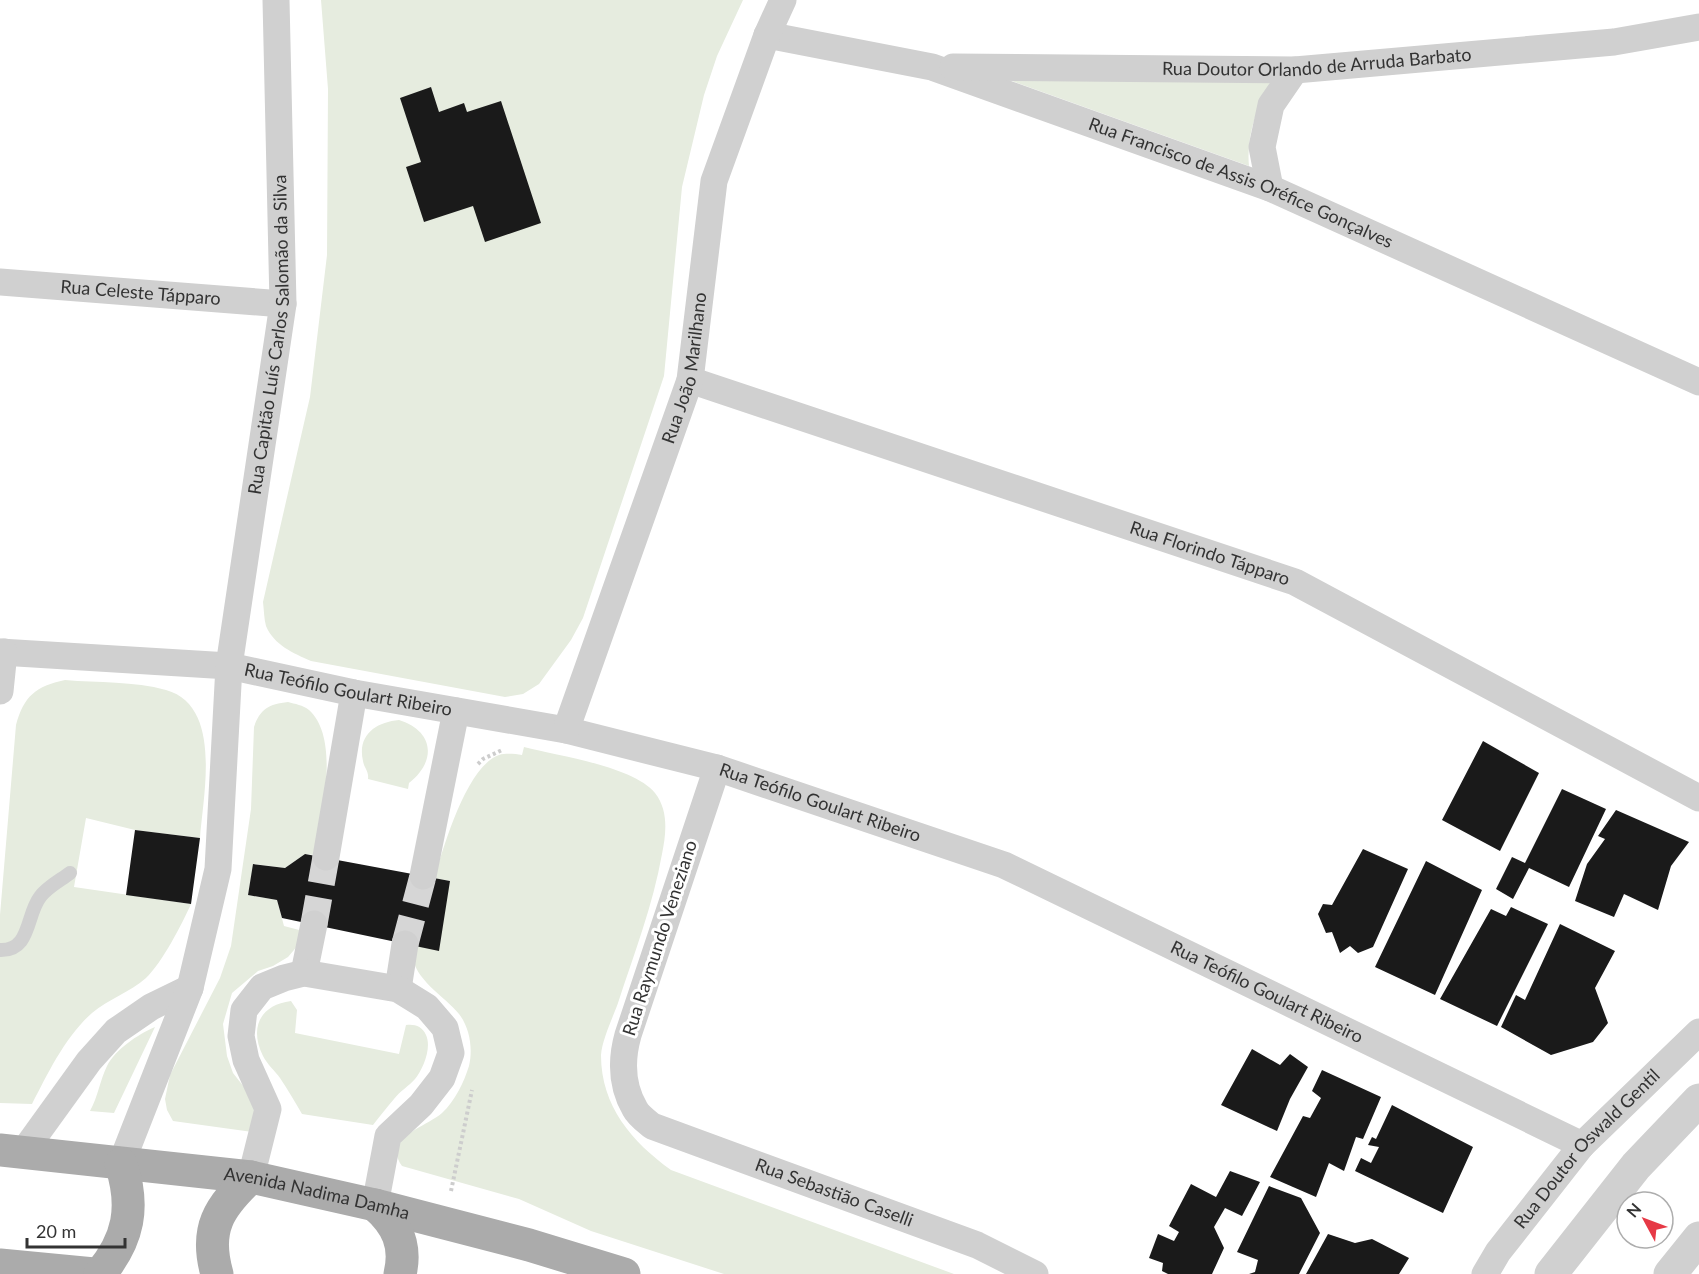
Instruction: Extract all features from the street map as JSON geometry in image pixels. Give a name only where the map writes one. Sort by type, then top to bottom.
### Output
[{"type":"main road","name":"Avenida Nadima Damha","points":[[8,1155],[251,1177],[375,1205],[529,1245],[624,1274]]},
{"type":"main road","points":[[100,1274],[117,1250],[127,1222],[128,1192],[121,1164]]},
{"type":"main road","points":[[217,1274],[212,1246],[219,1214],[227,1200],[251,1177]]},
{"type":"main road","points":[[375,1205],[388,1216],[397,1229],[402,1245],[403,1262],[400,1274]]},
{"type":"main road","points":[[0,1264],[94,1274]]},
{"type":"street","name":"Rua Capitão Luís Carlos Salomão da Silva","points":[[121,1164],[190,988],[218,869],[229,666],[283,304],[276,0]]},
{"type":"street","name":"Rua João Marilhano","points":[[566,730],[690,380],[714,181],[766,35],[783,0]]},
{"type":"street","name":"Rua Doutor Orlando de Arruda Barbato","points":[[932,67],[1295,70],[1614,42],[1699,27]]},
{"type":"street","name":"Rua Francisco de Assis Oréfice Gonçalves","points":[[766,35],[932,67],[1270,188],[1699,382]]},
{"type":"street","points":[[1270,188],[1262,147],[1270,105],[1295,70]]},
{"type":"street","name":"Rua Celeste Tápparo","points":[[0,282],[283,304]]},
{"type":"street","name":"Rua Florindo Tápparo","points":[[690,380],[1295,582],[1699,798]]},
{"type":"street","points":[[0,691],[2,652]]},
{"type":"street","name":"Rua Teófilo Goulart Ribeiro","points":[[2,652],[229,666],[354,693],[566,730],[717,768],[1004,865],[1582,1144]]},
{"type":"street","points":[[326,857],[354,693]]},
{"type":"street","points":[[423,876],[456,711]]},
{"type":"street","name":"Rua Raymundo Veneziano","points":[[635,1110],[624,1081],[622,1057],[717,768]]},
{"type":"street","points":[[304,973],[314,924]]},
{"type":"street","points":[[398,989],[405,944]]},
{"type":"street","points":[[251,1177],[268,1109],[246,1060],[240,1036],[244,1010],[262,987],[304,973],[398,989],[427,1007],[446,1028],[451,1053],[442,1078],[421,1105],[388,1136],[375,1205]]},
{"type":"street","points":[[8,1155],[116,1031],[151,1008],[190,988]]},
{"type":"street","name":"Rua Doutor Oswald Gentil","points":[[1485,1274],[1498,1252],[1582,1144],[1699,1032]]},
{"type":"street","points":[[1551,1274],[1636,1166],[1699,1100]]},
{"type":"street","name":"Rua Sebastião Caselli","points":[[635,1110],[652,1126],[977,1245],[1035,1274]]},
{"type":"street","points":[[1670,1274],[1699,1238]]},
{"type":"lane","points":[[0,950],[18,946],[27,931],[40,896],[70,873]]},
{"type":"shaded area","points":[[321,0],[743,0],[717,56],[704,95],[682,187],[664,376],[583,618],[571,640],[539,684],[523,694],[505,697],[311,661],[279,643],[269,633],[266,626],[263,602],[310,397],[327,255],[328,89]]},
{"type":"shaded area","points":[[1012,81],[1271,81],[1261,101],[1251,133],[1249,166]]},
{"type":"shaded area","points":[[65,680],[129,684],[166,690],[184,699],[196,714],[203,733],[206,754],[200,838],[135,830],[86,818],[74,887],[191,904],[159,963],[146,978],[92,1013],[73,1033],[32,1104],[0,1103],[0,915],[16,725],[23,707],[33,694],[46,685]]},
{"type":"shaded area","points":[[288,702],[309,710],[319,723],[324,740],[327,759],[326,780],[315,855],[305,854],[285,868],[254,864],[248,895],[277,900],[284,926],[303,931],[299,944],[288,957],[273,966],[258,971],[232,993],[223,1024],[227,1056],[233,1073],[255,1101],[260,1133],[173,1121],[167,1110],[165,1099],[170,1075],[220,978],[231,946],[251,809],[254,727],[266,708]]},
{"type":"shaded area","points":[[399,720],[419,731],[428,747],[424,765],[409,783],[408,789],[368,779],[363,761],[363,744],[370,732],[383,724]]},
{"type":"shaded area","points":[[524,747],[594,763],[630,776],[655,793],[663,807],[665,839],[654,892],[601,1055],[606,1091],[621,1121],[632,1135],[671,1170],[954,1274],[724,1274],[591,1231],[519,1199],[402,1166],[397,1156],[402,1141],[408,1134],[442,1113],[451,1103],[469,1066],[471,1053],[470,1039],[463,1020],[420,975],[415,966],[414,945],[450,881],[434,878],[450,829],[467,791],[487,762],[502,754],[522,755]]},
{"type":"shaded area","points":[[291,1001],[297,1010],[295,1033],[399,1054],[406,1025],[418,1026],[424,1032],[428,1046],[421,1070],[373,1125],[302,1114],[280,1078],[265,1059],[257,1036],[260,1020],[272,1007]]},
{"type":"shaded area","points":[[155,1027],[114,1113],[90,1111],[111,1060],[128,1043]]},
{"type":"building","points":[[431,87],[439,112],[464,103],[467,112],[501,101],[541,223],[485,242],[473,206],[424,222],[406,167],[421,162],[400,98]]},
{"type":"building","points":[[1483,741],[1539,773],[1500,851],[1442,820]]},
{"type":"building","points":[[1562,789],[1606,809],[1569,887],[1529,868],[1513,899],[1496,889],[1512,857],[1525,863]]},
{"type":"building","points":[[1616,810],[1689,842],[1671,866],[1658,910],[1624,894],[1614,917],[1575,901],[1587,864],[1605,839],[1598,836]]},
{"type":"building","points":[[135,830],[200,838],[191,904],[126,895]]},
{"type":"building","points":[[1363,849],[1408,869],[1373,947],[1358,953],[1350,946],[1340,953],[1332,932],[1326,933],[1318,914],[1323,904],[1332,905]]},
{"type":"building","points":[[305,854],[450,881],[439,951],[282,918],[277,900],[248,895],[253,864],[285,868]]},
{"type":"building","points":[[1426,861],[1482,890],[1435,995],[1375,967]]},
{"type":"building","points":[[1511,907],[1548,924],[1497,1026],[1440,999],[1491,909],[1506,916]]},
{"type":"building","points":[[1560,924],[1615,951],[1595,988],[1608,1023],[1593,1042],[1551,1055],[1501,1027],[1516,995],[1525,1000]]},
{"type":"building","points":[[1252,1049],[1280,1065],[1290,1054],[1308,1067],[1290,1099],[1277,1131],[1221,1105]]},
{"type":"building","points":[[1322,1070],[1381,1097],[1363,1139],[1356,1137],[1344,1171],[1329,1163],[1316,1197],[1270,1177],[1303,1116],[1310,1118],[1321,1098],[1312,1091]]},
{"type":"building","points":[[1392,1105],[1473,1147],[1443,1213],[1355,1171],[1361,1158],[1371,1163],[1379,1147],[1368,1145],[1372,1137],[1376,1139]]},
{"type":"building","points":[[1230,1171],[1260,1182],[1242,1216],[1225,1208],[1214,1227],[1224,1248],[1212,1274],[1168,1274],[1162,1271],[1163,1263],[1149,1258],[1158,1234],[1174,1241],[1179,1232],[1169,1226],[1191,1184],[1216,1197]]},
{"type":"building","points":[[1269,1186],[1301,1198],[1320,1233],[1299,1274],[1249,1274],[1255,1272],[1258,1260],[1237,1252]]},
{"type":"building","points":[[1328,1234],[1355,1243],[1372,1239],[1409,1258],[1399,1274],[1306,1274]]},
{"type":"tunnel","points":[[314,924],[326,857]]},
{"type":"tunnel","points":[[405,944],[423,876]]}]
